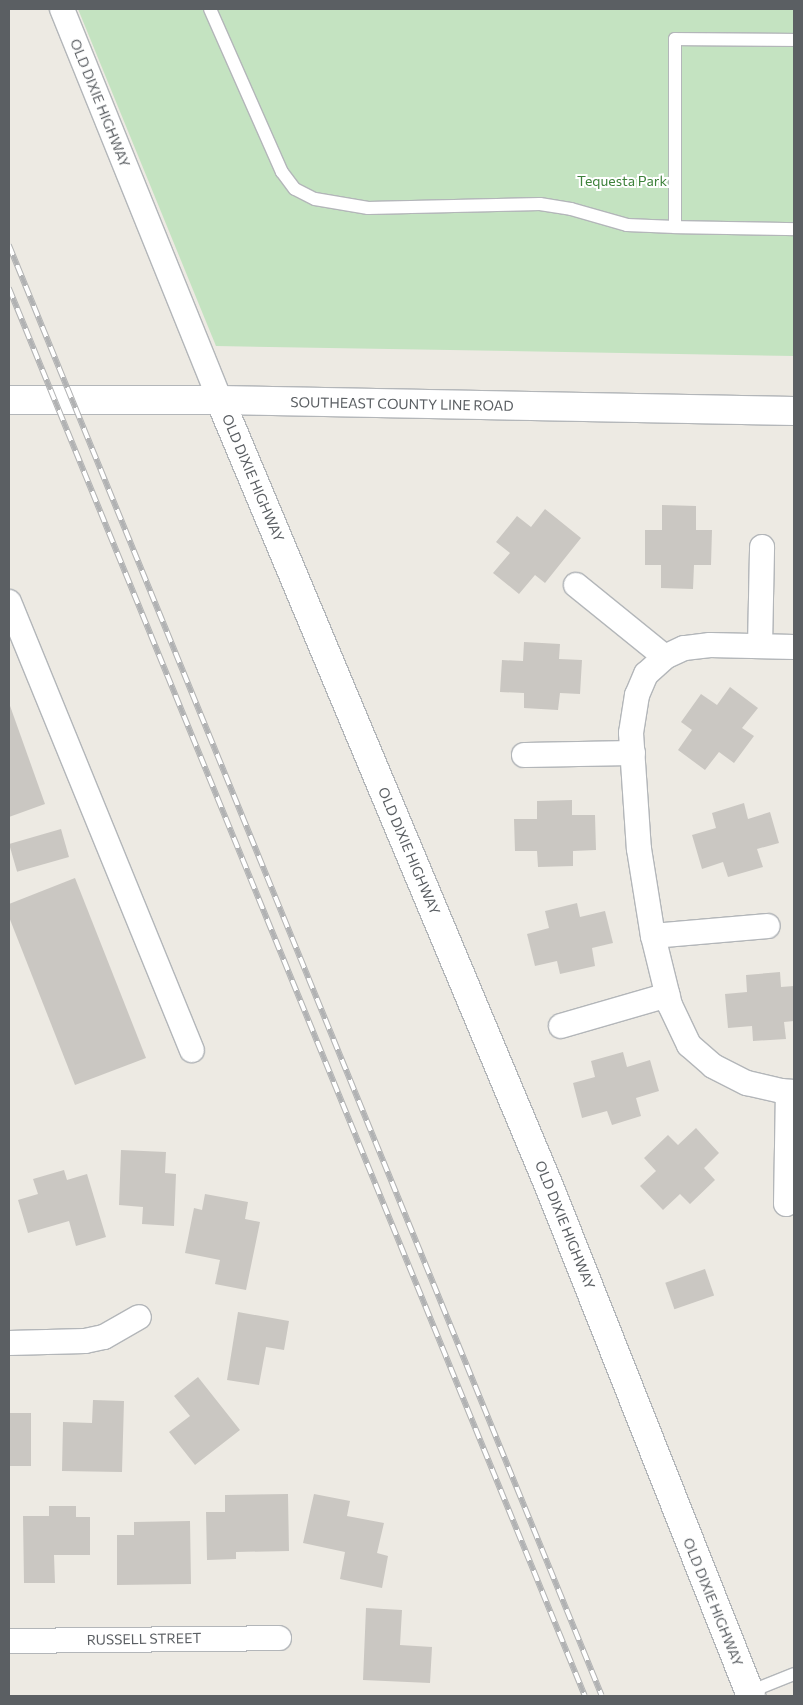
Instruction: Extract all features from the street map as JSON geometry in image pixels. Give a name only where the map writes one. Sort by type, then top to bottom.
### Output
[{"type":"street","name":"OLD DIXIE HIGHWAY","points":[[62,9],[220,400],[562,1218],[750,1694]]},
{"type":"street","name":"SOUTHEAST COUNTY LINE ROAD","points":[[9,400],[220,400],[794,411]]},
{"type":"street","points":[[760,646],[762,547]]},
{"type":"street","points":[[576,584],[665,657]]},
{"type":"street","points":[[9,602],[192,1050]]},
{"type":"street","points":[[786,1204],[791,1092],[747,1083],[713,1066],[689,1045],[668,994],[653,936],[639,849],[631,733],[637,695],[646,674],[665,657],[684,648],[710,645],[794,647]]},
{"type":"street","points":[[524,755],[632,753]]},
{"type":"street","points":[[653,936],[768,926]]},
{"type":"street","points":[[562,1026],[668,994]]},
{"type":"street","points":[[9,1343],[85,1341],[104,1337],[139,1317]]},
{"type":"street","name":"RUSSELL STREET","points":[[9,1641],[278,1638]]},
{"type":"lane","points":[[210,9],[282,172],[295,190],[315,199],[368,208],[540,204],[571,209],[627,225],[794,229]]},
{"type":"lane","points":[[675,227],[675,40],[794,40]]},
{"type":"lane","points":[[750,1694],[794,1674]]},
{"type":"green space","name":"Tequesta Park","points":[[78,9],[794,9],[794,356],[216,346]]},
{"type":"building","points":[[662,505],[696,506],[696,530],[712,530],[711,565],[694,565],[693,589],[661,588],[661,565],[645,565],[645,530],[662,530]]},
{"type":"building","points":[[545,509],[581,538],[545,583],[535,575],[519,594],[493,573],[510,553],[496,542],[517,516],[531,527]]},
{"type":"building","points":[[524,642],[560,644],[559,659],[582,660],[580,694],[560,693],[558,710],[524,708],[524,693],[500,692],[502,660],[523,661]]},
{"type":"building","points":[[730,687],[758,708],[742,728],[754,736],[734,763],[719,752],[705,770],[678,750],[692,730],[681,722],[701,694],[717,705]]},
{"type":"building","points":[[9,703],[45,804],[9,817]]},
{"type":"building","points":[[572,800],[572,815],[595,815],[596,850],[573,851],[573,866],[538,867],[537,851],[515,851],[514,819],[537,819],[537,801]]},
{"type":"building","points":[[744,803],[748,819],[770,812],[779,843],[757,849],[763,867],[728,877],[723,862],[702,869],[692,835],[716,828],[712,813]]},
{"type":"building","points":[[61,829],[69,857],[17,872],[9,844]]},
{"type":"building","points":[[75,878],[146,1058],[75,1085],[9,917],[9,904]]},
{"type":"building","points":[[577,903],[580,917],[605,911],[613,943],[592,948],[595,966],[560,974],[557,961],[535,966],[527,934],[549,928],[545,911]]},
{"type":"building","points":[[780,972],[781,987],[794,986],[794,1021],[784,1022],[786,1039],[753,1041],[752,1026],[728,1028],[725,994],[747,992],[746,975]]},
{"type":"building","points":[[623,1052],[627,1067],[650,1060],[659,1091],[636,1098],[641,1116],[612,1125],[607,1111],[582,1118],[573,1083],[595,1077],[591,1061]]},
{"type":"building","points":[[696,1128],[719,1153],[704,1168],[715,1180],[690,1204],[680,1194],[663,1210],[640,1186],[656,1171],[644,1158],[668,1135],[678,1145]]},
{"type":"building","points":[[121,1150],[166,1152],[165,1173],[176,1174],[174,1226],[142,1224],[143,1207],[119,1205]]},
{"type":"building","points":[[64,1170],[67,1180],[87,1174],[106,1237],[76,1246],[69,1221],[28,1233],[18,1200],[38,1194],[33,1179]]},
{"type":"building","points":[[205,1194],[248,1202],[245,1219],[260,1222],[246,1290],[215,1284],[220,1260],[185,1253],[194,1208],[202,1210]]},
{"type":"building","points":[[705,1269],[714,1295],[674,1309],[665,1283]]},
{"type":"building","points":[[238,1312],[289,1321],[284,1350],[266,1347],[259,1385],[227,1380]]},
{"type":"building","points":[[198,1377],[240,1430],[195,1465],[169,1432],[190,1416],[174,1396]]},
{"type":"building","points":[[93,1400],[124,1401],[122,1472],[62,1471],[63,1422],[92,1423]]},
{"type":"building","points":[[9,1413],[31,1413],[31,1466],[9,1466]]},
{"type":"building","points":[[288,1494],[289,1551],[236,1552],[236,1559],[207,1560],[206,1512],[225,1512],[225,1495]]},
{"type":"building","points":[[314,1494],[350,1501],[347,1516],[384,1523],[377,1553],[388,1556],[382,1588],[340,1579],[345,1552],[303,1543]]},
{"type":"building","points":[[49,1506],[76,1506],[76,1517],[90,1517],[90,1555],[54,1555],[55,1583],[24,1583],[23,1516],[49,1516]]},
{"type":"building","points":[[190,1521],[191,1584],[117,1585],[117,1535],[134,1535],[134,1522]]},
{"type":"building","points":[[366,1608],[402,1610],[400,1645],[432,1647],[430,1683],[363,1680]]},
{"type":"railway","points":[[9,245],[602,1696]]},
{"type":"railway","points":[[9,288],[585,1696]]}]
